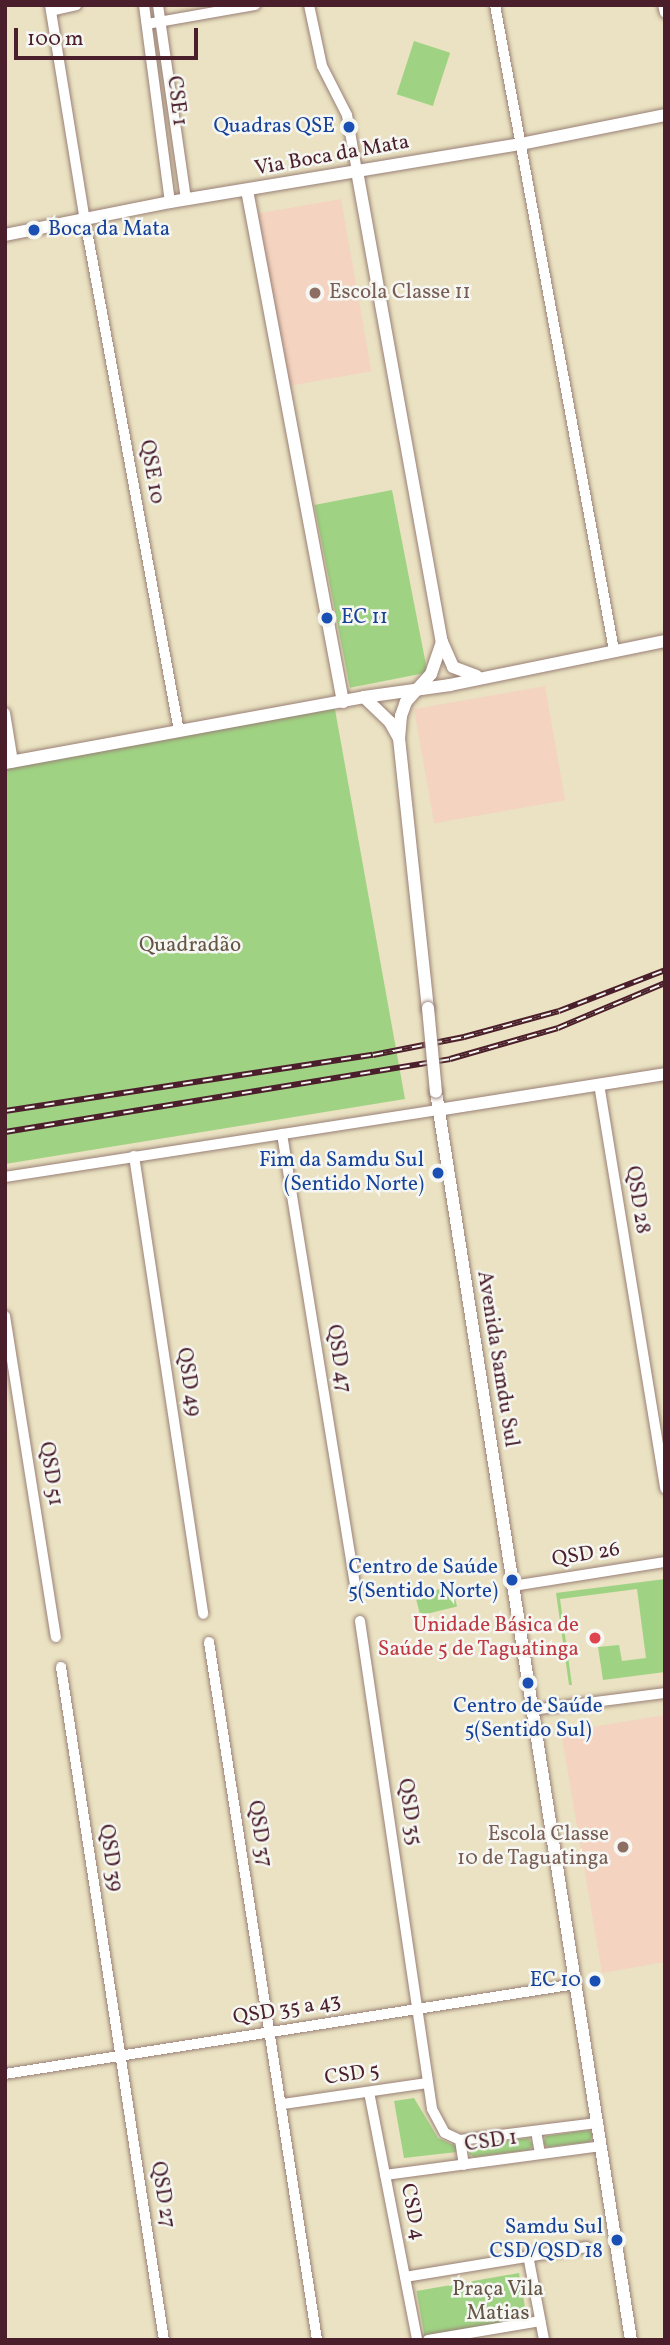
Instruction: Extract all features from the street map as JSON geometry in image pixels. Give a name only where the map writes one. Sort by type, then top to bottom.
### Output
[{"type":"street","points":[[51,8],[76,5]]},
{"type":"street","name":"CSE 1","points":[[144,5],[170,202]]},
{"type":"street","name":"CSE 1","points":[[158,5],[186,200]]},
{"type":"street","points":[[147,24],[255,5]]},
{"type":"street","points":[[309,5],[322,66],[347,116],[442,642],[453,667],[460,672],[480,677]]},
{"type":"street","points":[[495,5],[614,650]]},
{"type":"street","points":[[663,5],[665,13]]},
{"type":"street","name":"QSE 10","points":[[51,8],[85,220],[179,731]]},
{"type":"street","name":"Via Boca da Mata","points":[[5,235],[170,202],[521,144],[665,114]]},
{"type":"street","points":[[247,190],[343,702]]},
{"type":"street","points":[[5,713],[9,762],[364,697],[419,690],[665,640]]},
{"type":"street","name":"Avenida Samdu Sul","points":[[442,642],[434,667],[404,709],[400,738],[438,1110],[631,2340]]},
{"type":"street","points":[[364,697],[390,722],[400,738]]},
{"type":"street","points":[[5,1177],[665,1073]]},
{"type":"street","name":"QSD 28","points":[[599,1084],[665,1489]]},
{"type":"street","name":"QSD 47","points":[[282,1134],[356,1591]]},
{"type":"street","name":"QSD 49","points":[[134,1156],[203,1614]]},
{"type":"street","name":"QSD 51","points":[[5,1317],[56,1637]]},
{"type":"street","name":"QSD 26","points":[[513,1586],[665,1562]]},
{"type":"street","name":"QSD 35","points":[[360,1621],[432,2109],[445,2133],[460,2140]]},
{"type":"street","name":"QSD 37","points":[[209,1642],[283,2104],[317,2340]]},
{"type":"street","name":"QSD 39","points":[[61,1667],[121,2056]]},
{"type":"street","points":[[532,1710],[665,1693]]},
{"type":"street","name":"QSD 35 a 43","points":[[5,2074],[576,1984]]},
{"type":"street","name":"QSD 27","points":[[121,2056],[164,2340]]},
{"type":"street","name":"CSD 5","points":[[283,2104],[427,2083]]},
{"type":"street","name":"CSD 4","points":[[369,2092],[417,2340]]},
{"type":"street","points":[[464,2165],[460,2140],[597,2123]]},
{"type":"street","points":[[536,2131],[540,2154]]},
{"type":"street","name":"CSD 1","points":[[385,2175],[601,2146]]},
{"type":"street","points":[[405,2277],[587,2247]]},
{"type":"street","points":[[528,2255],[544,2340]]},
{"type":"street","points":[[428,2340],[540,2321]]},
{"type":"shaded area","name":"Escola Classe 11","points":[[341,199],[371,371],[289,386],[258,214]]},
{"type":"shaded area","points":[[545,686],[565,800],[434,823],[414,709]]},
{"type":"shaded area","name":"Escola Classe 10 de Taguatinga","points":[[665,1715],[665,1962],[602,1973],[561,1732]]},
{"type":"green space","points":[[414,41],[450,53],[433,106],[397,94]]},
{"type":"green space","points":[[392,490],[427,673],[350,688],[314,505]]},
{"type":"green space","name":"Quadradão","points":[[334,704],[405,1099],[5,1164],[5,764]]},
{"type":"green space","points":[[665,1579],[665,1672],[603,1680],[598,1647],[619,1645],[622,1661],[646,1658],[637,1589],[560,1599],[572,1685],[569,1685],[556,1593]]},
{"type":"green space","points":[[452,1586],[457,1606],[420,1616],[415,1595]]},
{"type":"green space","points":[[414,2098],[438,2138],[456,2146],[457,2152],[404,2158],[394,2101]]},
{"type":"green space","points":[[588,2130],[593,2134],[590,2142],[548,2147],[543,2144],[546,2136]]},
{"type":"green space","points":[[528,2138],[533,2145],[529,2150],[474,2157],[469,2154],[472,2146]]},
{"type":"green space","name":"Praça Vila Matias","points":[[519,2273],[528,2322],[425,2340],[417,2291]]},
{"type":"railway","points":[[5,1111],[373,1055],[464,1037],[559,1011],[665,970]]},
{"type":"railway","points":[[5,1132],[450,1059],[558,1028],[665,983]]},
{"type":"place","name":"Quadras QSE","points":[[349,127]]},
{"type":"place","name":"Boca da Mata","points":[[34,230]]},
{"type":"place","name":"Escola Classe 11","points":[[315,293]]},
{"type":"place","name":"EC 11","points":[[327,618]]},
{"type":"place","name":"Fim da Samdu Sul (Sentido Norte)","points":[[438,1173]]},
{"type":"place","name":"Centro de Saúde 5(Sentido Norte)","points":[[512,1580]]},
{"type":"place","name":"Unidade Básica de Saúde 5 de Taguatinga","points":[[595,1638]]},
{"type":"place","name":"Centro de Saúde 5(Sentido Sul)","points":[[528,1683]]},
{"type":"place","name":"Escola Classe 10 de Taguatinga","points":[[623,1847]]},
{"type":"place","name":"EC 10","points":[[595,1981]]},
{"type":"place","name":"Samdu Sul CSD/QSD 18","points":[[617,2240]]}]
